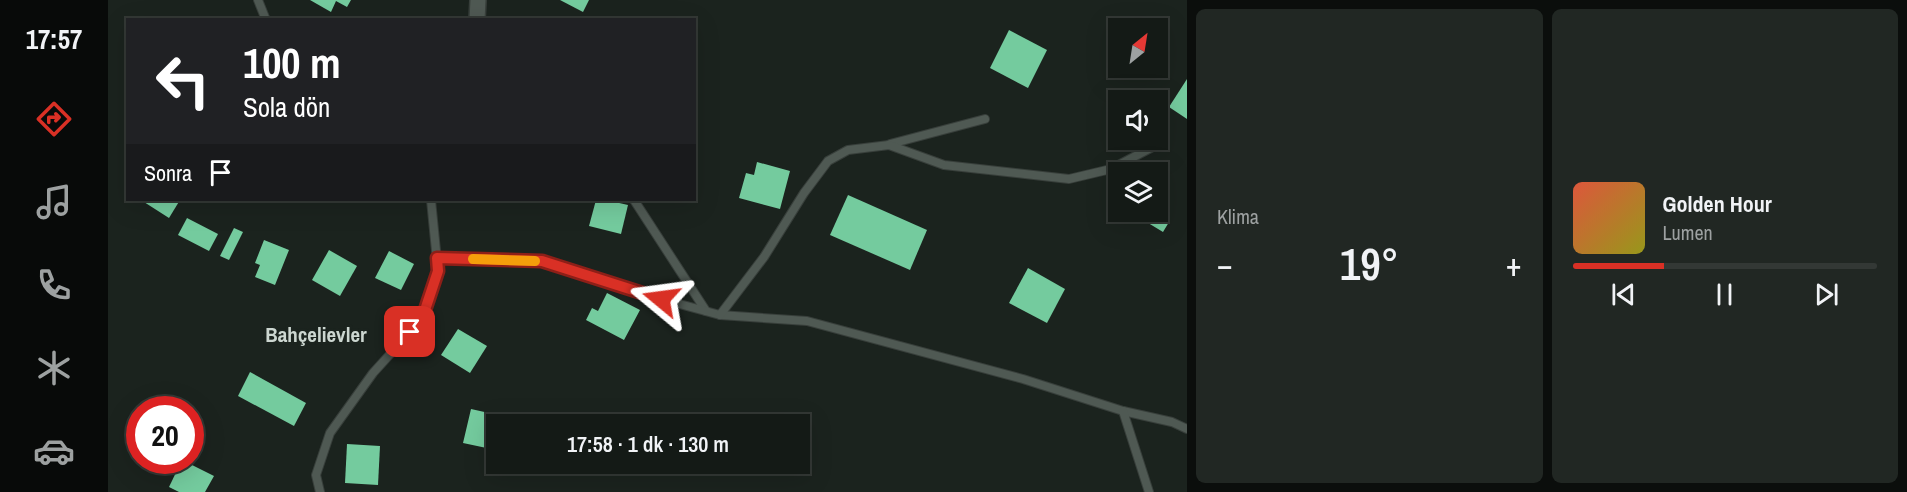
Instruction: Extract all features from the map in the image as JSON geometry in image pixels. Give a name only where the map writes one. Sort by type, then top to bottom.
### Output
[{"type":"street","points":[[477,0],[477,18]]},
{"type":"lane","points":[[258,0],[265,18]]},
{"type":"lane","points":[[720,315],[764,257],[804,193],[828,161],[848,150],[888,145],[985,119]]},
{"type":"lane","points":[[888,145],[944,165],[1070,179],[1111,169],[1147,150]]},
{"type":"lane","points":[[320,492],[316,476],[330,433],[373,373],[422,319],[438,271],[431,201]]},
{"type":"lane","points":[[635,201],[706,311]]},
{"type":"lane","points":[[437,258],[542,261],[639,293],[720,315],[807,321],[1023,379],[1123,411],[1172,422],[1187,429]]},
{"type":"lane","points":[[1123,411],[1149,492]]},
{"type":"building","points":[[310,0],[351,0],[347,7],[336,1],[331,12]]},
{"type":"building","points":[[560,0],[589,0],[583,12]]},
{"type":"building","points":[[1009,30],[1047,50],[1028,88],[990,68]]},
{"type":"building","points":[[1187,79],[1187,119],[1169,107]]},
{"type":"building","points":[[757,162],[790,171],[780,209],[739,198],[746,173],[754,175]]},
{"type":"building","points":[[848,195],[927,230],[910,270],[830,235]]},
{"type":"building","points":[[145,201],[179,201],[169,218]]},
{"type":"building","points":[[596,201],[610,201],[628,205],[621,234],[589,226]]},
{"type":"building","points":[[187,218],[218,234],[209,251],[178,235]]},
{"type":"building","points":[[1146,222],[1169,222],[1163,232]]},
{"type":"building","points":[[234,228],[243,232],[229,260],[220,256]]},
{"type":"building","points":[[264,240],[289,250],[275,285],[255,277],[260,265],[255,263]]},
{"type":"building","points":[[329,250],[357,266],[340,296],[312,280]]},
{"type":"building","points":[[389,251],[414,264],[401,290],[375,278]]},
{"type":"building","points":[[1028,268],[1065,289],[1047,323],[1009,303]]},
{"type":"building","points":[[607,293],[640,310],[624,340],[586,320],[592,308],[598,311]]},
{"type":"building","points":[[458,329],[487,346],[470,373],[441,355]]},
{"type":"building","points":[[250,372],[306,403],[294,426],[238,396]]},
{"type":"building","points":[[471,409],[494,414],[486,414],[486,448],[463,443]]},
{"type":"building","points":[[347,444],[380,446],[378,485],[345,483]]},
{"type":"building","points":[[204,471],[214,476],[205,492],[179,492],[169,487],[175,474],[204,474]]},
{"type":"slow traffic","points":[[473,259],[535,261]]},
{"type":"district","name":"Bahçelievler","points":[[316,334]]},
{"type":"route","points":[[410,332],[422,319],[438,271],[437,258],[542,261],[661,299]]}]
